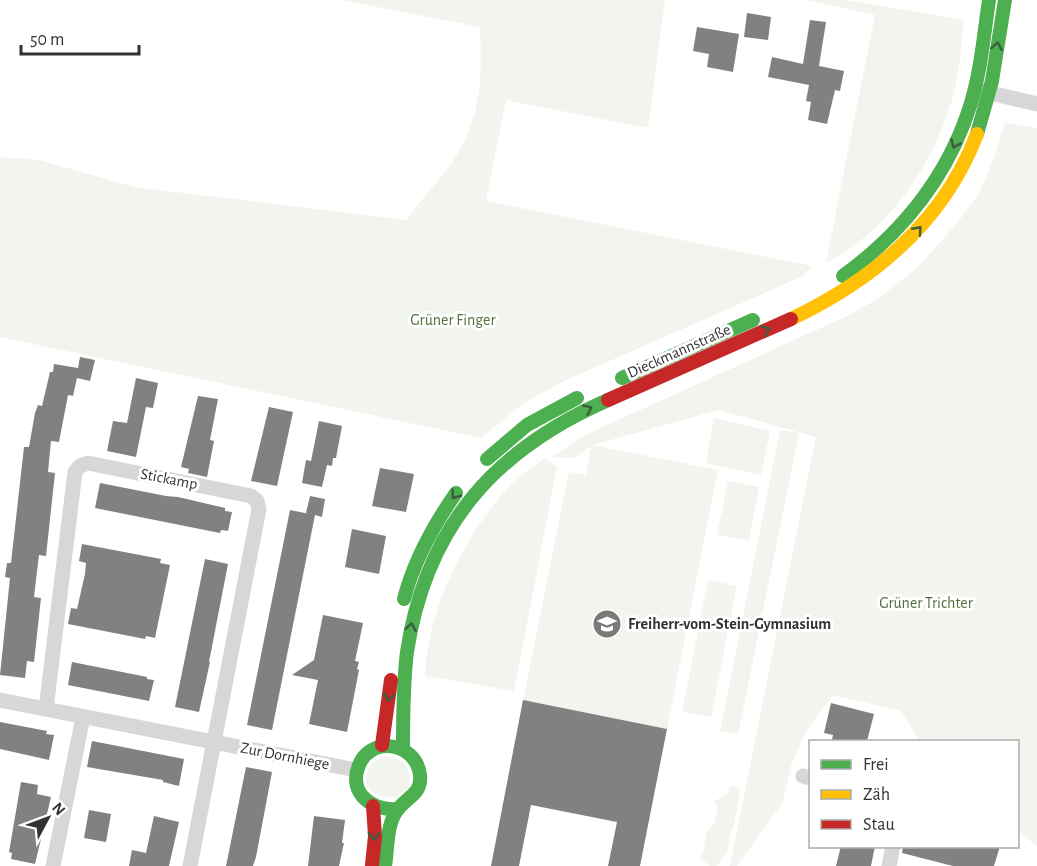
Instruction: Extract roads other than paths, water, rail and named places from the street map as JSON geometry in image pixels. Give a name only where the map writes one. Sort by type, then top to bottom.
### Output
[{"type":"street","name":"Dieckmannstraße","points":[[403,748],[402,709],[407,655],[418,597],[448,530],[480,486],[513,455],[561,423],[801,315],[836,297],[901,249],[918,230],[959,172],[986,108],[981,91],[989,0]]},
{"type":"street","name":"Dieckmannstraße","points":[[790,304],[848,273],[883,245],[927,195],[945,166],[981,91],[1005,0]]},
{"type":"street","points":[[981,91],[1037,104]]},
{"type":"street","name":"Dieckmannstraße","points":[[613,382],[769,313]]},
{"type":"street","points":[[476,470],[527,425],[593,391]]},
{"type":"street","name":"Stickamp","points":[[46,709],[75,472],[80,466],[88,463],[218,488],[251,496],[257,501],[259,509],[214,742]]},
{"type":"street","points":[[382,745],[400,619],[412,571],[438,518],[465,482]]},
{"type":"street","name":"Zur Dornhiege","points":[[0,700],[356,770]]},
{"type":"street","points":[[53,866],[83,717]]},
{"type":"street","points":[[190,866],[214,742]]},
{"type":"street","points":[[382,745],[403,748],[415,759],[420,769],[420,780],[413,798],[397,808],[384,810],[372,806],[357,788],[356,770],[365,754],[382,745]]},
{"type":"street","points":[[371,866],[375,836],[372,806]]},
{"type":"street","points":[[385,866],[392,822],[397,808]]},
{"type":"street","points":[[889,866],[893,848]]},
{"type":"place","name":"Freiherr-vom-Stein-Gymnasium","points":[[607,624]]},
{"type":"park label","name":"Grüner Finger","points":[[453,320]]},
{"type":"park label","name":"Grüner Trichter","points":[[926,603]]}]
